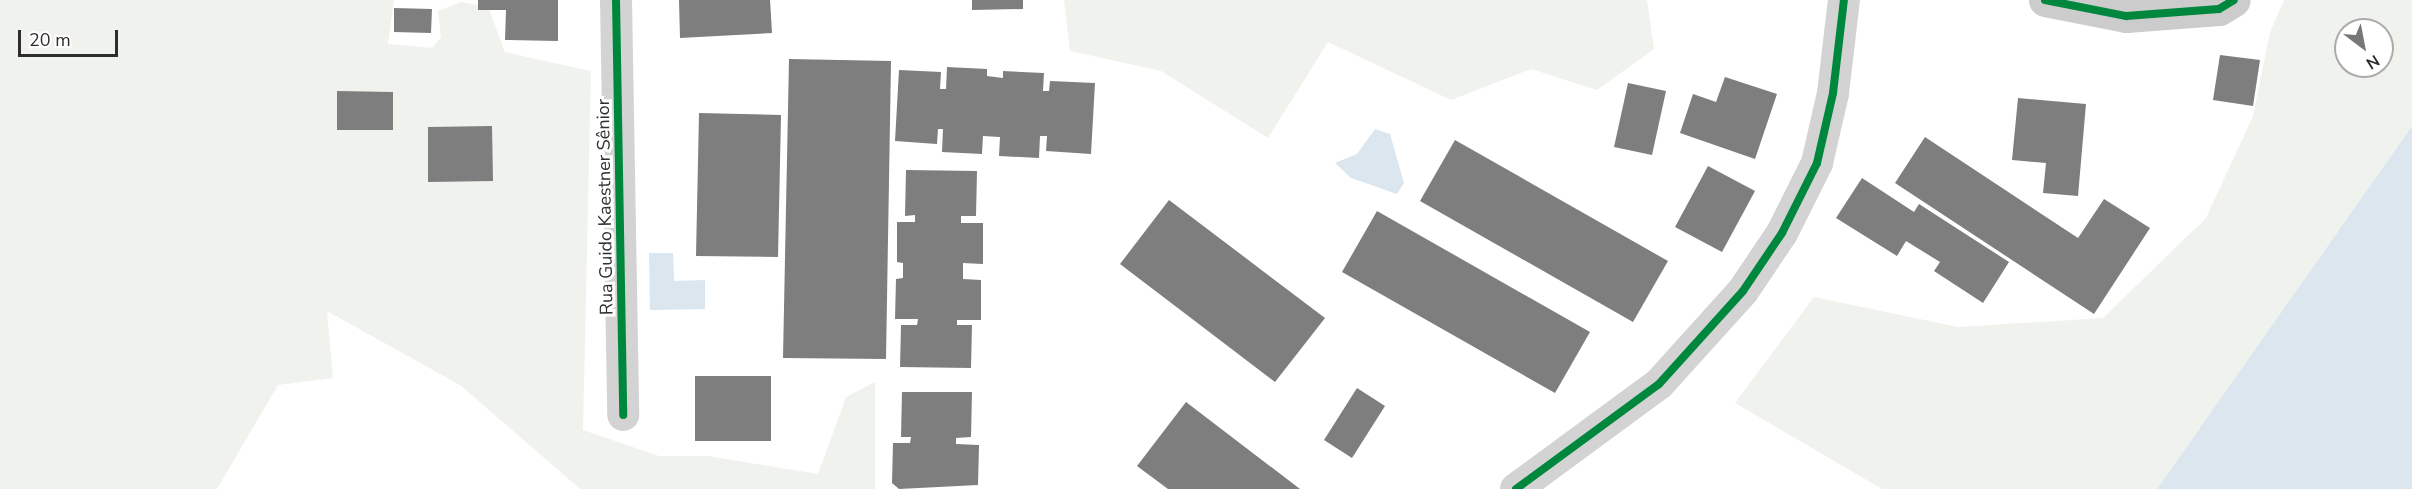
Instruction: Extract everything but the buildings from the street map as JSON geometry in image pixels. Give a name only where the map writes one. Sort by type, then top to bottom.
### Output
[{"type":"street","name":"Rua Guido Kaestner Sênior","points":[[616,0],[623,415]]},
{"type":"street","points":[[1516,489],[1659,384],[1743,291],[1782,233],[1817,163],[1833,93],[1844,0]]},
{"type":"street","points":[[2045,0],[2126,15],[2219,9],[2234,0]]},
{"type":"shaded area","points":[[0,0],[394,0],[388,44],[432,48],[441,37],[438,11],[461,2],[488,7],[505,52],[591,71],[583,430],[659,456],[708,456],[818,474],[846,397],[875,382],[875,489],[580,489],[460,385],[327,311],[333,378],[278,385],[217,489],[0,489]]},
{"type":"shaded area","points":[[1064,0],[1647,0],[1654,49],[1597,90],[1531,69],[1451,100],[1328,42],[1268,138],[1161,71],[1070,51]]},
{"type":"shaded area","points":[[2284,0],[2412,0],[2412,126],[2157,489],[1882,489],[1735,403],[1814,297],[1958,327],[2103,318],[2206,218],[2253,116],[2270,32]]},
{"type":"shaded area","points":[[2412,126],[2412,489],[2157,489]]},
{"type":"shaded area","points":[[1375,129],[1390,134],[1404,183],[1397,194],[1351,178],[1335,163],[1357,154]]},
{"type":"shaded area","points":[[649,253],[673,253],[674,281],[705,280],[705,309],[650,310]]},
{"type":"cycle path","points":[[616,0],[623,415]]},
{"type":"cycle path","points":[[1516,489],[1659,384],[1743,291],[1782,233],[1817,163],[1833,93],[1844,0]]},
{"type":"cycle path","points":[[2045,0],[2126,16],[2219,9],[2234,0]]}]
